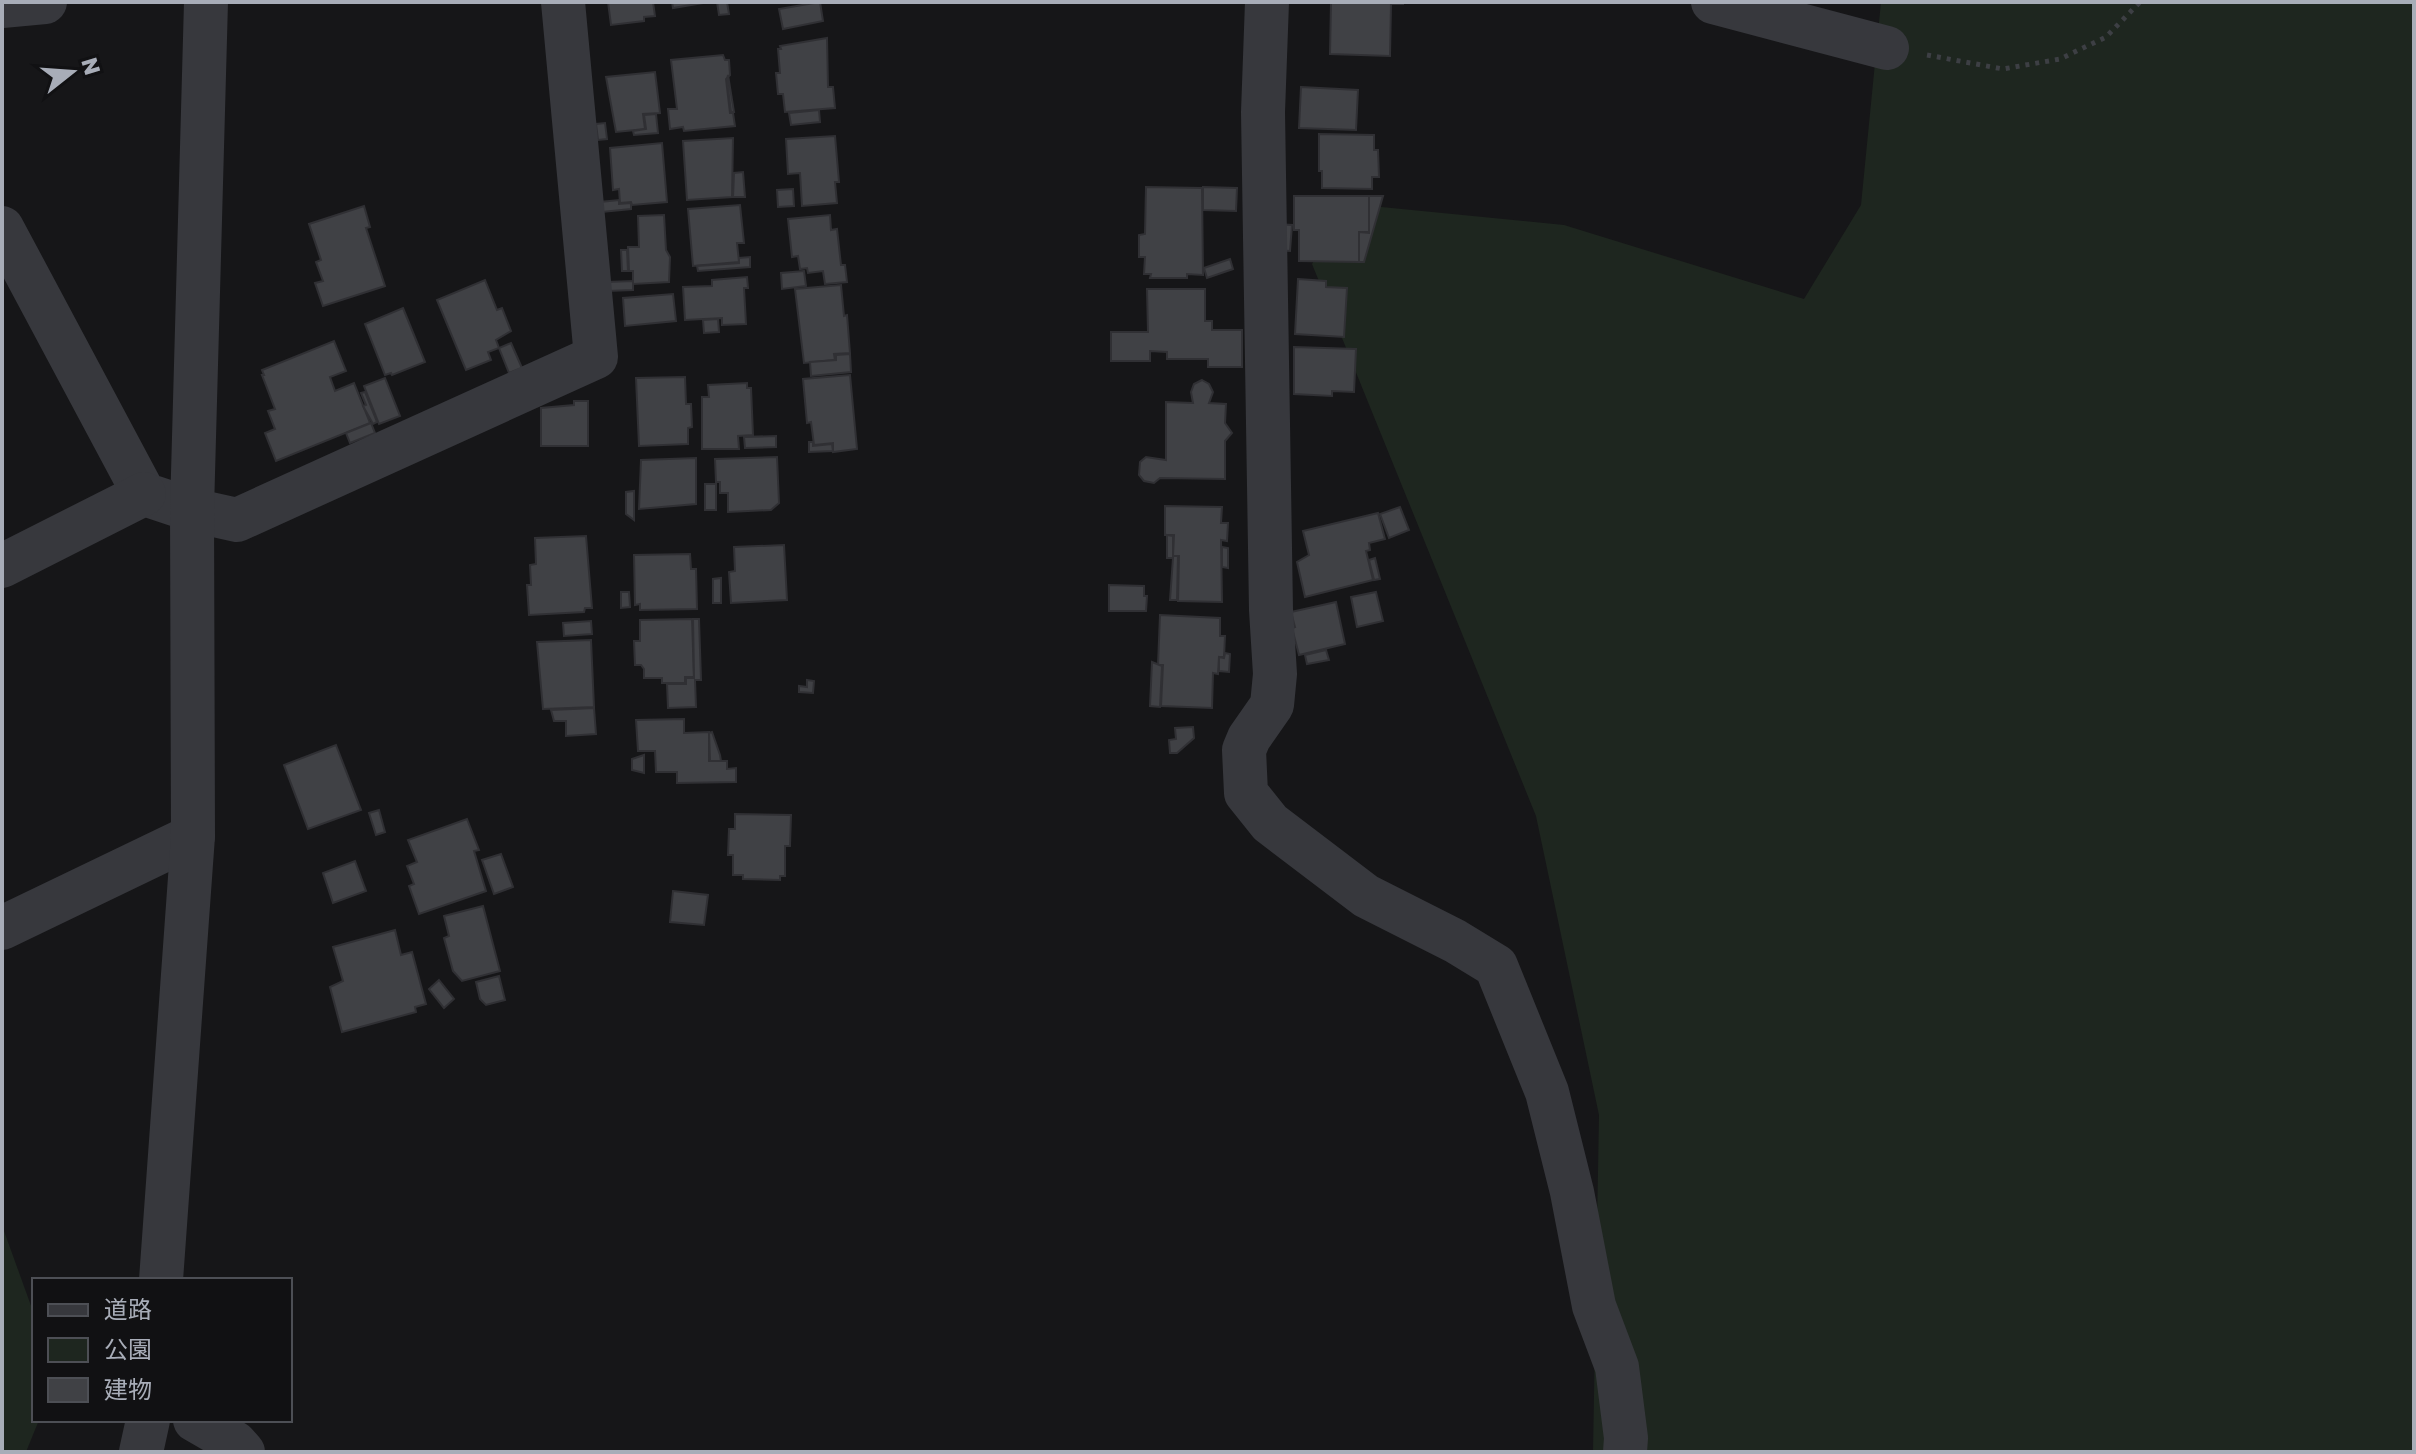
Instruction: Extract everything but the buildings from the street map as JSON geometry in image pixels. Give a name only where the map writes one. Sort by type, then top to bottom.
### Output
[{"type":"street","points":[[2,6],[45,2]]},
{"type":"street","points":[[161,1278],[193,836],[192,510],[206,2]]},
{"type":"street","points":[[2,228],[144,494],[192,510],[237,520],[596,357],[563,2]]},
{"type":"street","points":[[1267,2],[1264,144],[1271,610],[1275,674],[1272,705],[1244,750],[1246,793],[1270,823],[1366,896],[1455,941],[1496,966],[1547,1092],[1572,1192],[1594,1306],[1617,1367],[1625,1452]]},
{"type":"street","points":[[1713,2],[1887,48]]},
{"type":"street","points":[[2,566],[144,494]]},
{"type":"street","points":[[2,928],[193,836]]},
{"type":"street","points":[[141,1452],[148,1422]]},
{"type":"street","points":[[198,1422],[235,1443],[243,1452]]},
{"type":"path","points":[[1887,48],[2003,69],[2060,59],[2106,37],[2140,2]]},
{"type":"green space","points":[[1881,2],[2414,2],[2414,1452],[1593,1452],[1599,1115],[1536,816],[1312,264],[1351,204],[1564,225],[1804,299],[1861,205]]},
{"type":"green space","points":[[2,1219],[32,1308],[32,1422],[38,1422],[26,1452],[2,1452]]}]
